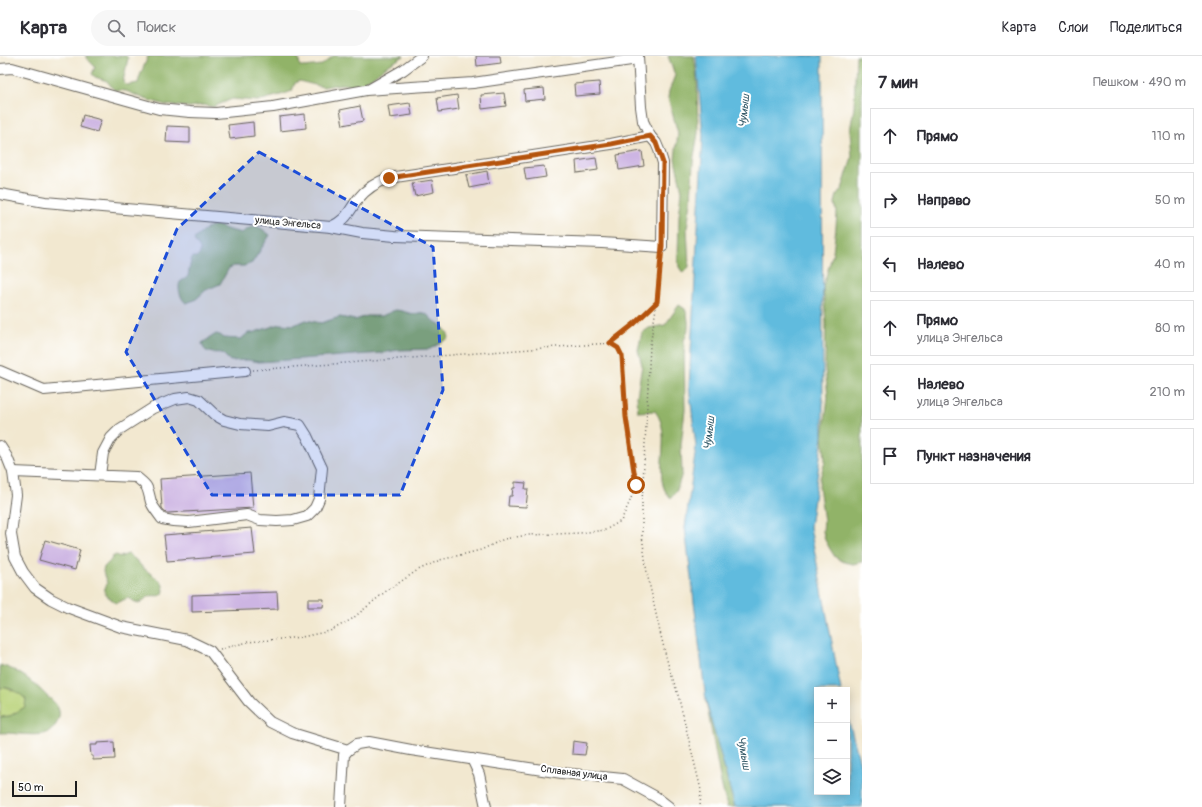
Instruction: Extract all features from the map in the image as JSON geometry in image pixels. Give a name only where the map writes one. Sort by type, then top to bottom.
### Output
[{"type":"street","points":[[366,90],[403,70],[422,56]]},
{"type":"street","points":[[0,69],[12,68],[160,109],[216,113],[273,107],[366,90],[473,82],[638,57],[643,121],[650,136],[657,146],[663,163],[662,246],[395,236],[362,233],[331,227]]},
{"type":"street","name":"улица Энгельса","points":[[0,194],[45,202],[331,227],[346,218],[359,198],[371,186],[379,181],[389,178],[596,147],[650,136]]},
{"type":"street","points":[[0,372],[44,390],[245,371]]},
{"type":"street","points":[[13,472],[136,477],[146,485],[151,503],[162,519],[189,522],[247,515],[260,520],[277,521],[293,520],[307,516],[316,508],[320,499],[322,468],[307,436],[300,425],[284,422],[268,426],[240,424],[224,420],[215,415],[199,400],[188,397],[175,399],[153,408],[120,429],[111,438],[103,453],[100,475]]},
{"type":"street","points":[[0,446],[7,457],[13,472],[16,495],[11,534],[12,546],[15,557],[23,572],[35,588],[67,607],[121,627],[187,640],[210,651],[249,702],[270,722],[292,733],[348,750],[344,755],[340,807]]},
{"type":"street","name":"Сплавная улица","points":[[348,750],[357,744],[369,742],[562,773],[623,779],[656,797],[669,807]]},
{"type":"street","points":[[472,759],[479,774],[486,807]]},
{"type":"path","points":[[662,246],[657,302],[650,346],[642,503],[642,536],[660,632],[678,695],[701,790],[700,807]]},
{"type":"path","points":[[245,371],[610,343],[634,324],[657,302]]},
{"type":"path","points":[[210,651],[248,642],[302,637],[330,631],[352,618],[385,592],[418,570],[440,560],[481,550],[504,539],[528,535],[580,533],[605,530],[621,521],[636,485],[626,417],[622,356],[618,348],[610,343]]},
{"type":"highlighted area","points":[[259,152],[433,247],[443,390],[400,495],[212,495],[126,352],[177,229]]},
{"type":"green space","points":[[85,56],[126,56],[128,58],[123,82],[126,85],[138,83],[148,56],[298,56],[300,66],[304,67],[322,65],[333,56],[404,56],[374,76],[355,86],[342,84],[323,87],[299,81],[295,83],[292,91],[258,101],[232,99],[213,107],[203,105],[190,107],[166,105],[145,99],[126,91],[114,90],[107,81],[95,77],[92,74],[95,67]]},
{"type":"green space","points":[[668,56],[694,56],[697,80],[698,133],[693,162],[691,202],[687,228],[689,267],[683,273],[679,267],[678,259],[679,216],[682,191],[675,159],[678,133],[668,98],[675,75]]},
{"type":"green space","points":[[856,56],[862,56],[862,562],[853,564],[844,562],[835,557],[825,540],[819,486],[825,461],[823,436],[828,397],[825,368],[826,323],[823,286],[833,253],[837,212],[835,203],[837,195],[842,189],[852,158],[850,131],[854,107]]},
{"type":"green space","points":[[216,225],[242,233],[256,226],[270,235],[252,263],[244,266],[234,266],[229,268],[220,284],[206,290],[195,300],[186,303],[180,294],[179,285],[180,282],[188,276],[193,257],[197,257],[200,254],[200,249],[194,239],[207,228]]},
{"type":"green space","points":[[679,305],[685,309],[688,324],[684,340],[685,410],[681,445],[682,473],[677,490],[671,498],[665,490],[662,480],[663,433],[661,421],[655,411],[638,412],[637,396],[642,365],[638,350],[642,333],[649,328],[665,325]]},
{"type":"green space","points":[[395,310],[412,314],[425,314],[444,328],[449,338],[430,349],[398,350],[382,353],[259,362],[248,360],[230,361],[222,353],[212,353],[207,351],[203,347],[202,343],[216,334],[224,338],[241,339],[248,333],[280,324],[294,325],[306,320],[321,323],[340,317],[355,320],[367,316],[382,316]]},
{"type":"green space","points":[[128,554],[143,568],[162,582],[164,590],[162,595],[151,596],[139,603],[128,598],[116,603],[106,595],[104,591],[107,583],[103,569],[104,567],[112,557],[116,555],[120,557]]},
{"type":"green space","points":[[0,665],[14,670],[26,678],[56,705],[59,711],[59,717],[49,732],[39,735],[0,733],[0,717],[10,716],[25,707],[26,699],[11,689],[0,688]]},
{"type":"green space","points":[[3,687],[19,693],[26,699],[25,707],[10,716],[0,717],[0,688]]},
{"type":"green space","points":[[706,701],[735,807],[727,807],[721,783]]},
{"type":"water","name":"Чумыш","points":[[696,56],[822,56],[823,436],[810,527],[840,687],[814,687],[814,795],[850,795],[850,725],[862,771],[862,807],[735,807],[706,701],[685,528],[696,447],[689,386],[703,136]]},
{"type":"building","points":[[476,56],[500,56],[501,63],[477,66]]},
{"type":"building","points":[[599,82],[600,94],[575,96],[574,84]]},
{"type":"building","points":[[544,88],[545,99],[525,101],[524,90]]},
{"type":"building","points":[[504,93],[506,106],[482,109],[481,95]]},
{"type":"building","points":[[457,95],[459,109],[439,112],[437,98]]},
{"type":"building","points":[[410,103],[412,115],[390,118],[388,106]]},
{"type":"building","points":[[360,106],[363,121],[343,125],[340,110]]},
{"type":"building","points":[[305,114],[306,128],[280,131],[279,117]]},
{"type":"building","points":[[83,115],[101,120],[97,132],[80,127]]},
{"type":"building","points":[[253,122],[254,136],[230,139],[228,125]]},
{"type":"building","points":[[167,126],[190,127],[190,143],[166,142]]},
{"type":"building","points":[[642,151],[644,166],[619,170],[617,155]]},
{"type":"building","points":[[596,158],[598,170],[577,173],[576,161]]},
{"type":"building","points":[[544,166],[546,177],[526,180],[524,168]]},
{"type":"building","points":[[487,171],[489,184],[469,188],[466,175]]},
{"type":"building","points":[[432,180],[434,192],[415,196],[412,183]]},
{"type":"building","points":[[250,473],[253,508],[166,513],[162,508],[160,479]]},
{"type":"building","points":[[515,482],[526,483],[525,489],[528,489],[526,507],[508,506],[509,496],[512,496],[513,488],[515,488]]},
{"type":"building","points":[[252,528],[255,554],[167,561],[164,535]]},
{"type":"building","points":[[45,540],[80,550],[75,570],[39,560]]},
{"type":"building","points":[[277,592],[278,609],[192,612],[192,595]]},
{"type":"building","points":[[308,599],[324,599],[323,607],[308,607]]},
{"type":"building","points":[[573,741],[587,743],[585,755],[572,754]]},
{"type":"building","points":[[114,742],[115,759],[93,760],[90,745]]},
{"type":"route","points":[[389,178],[611,144],[650,136],[656,143],[663,163],[662,246],[657,302],[634,324],[610,343],[618,348],[622,356],[626,417],[636,485]]}]
